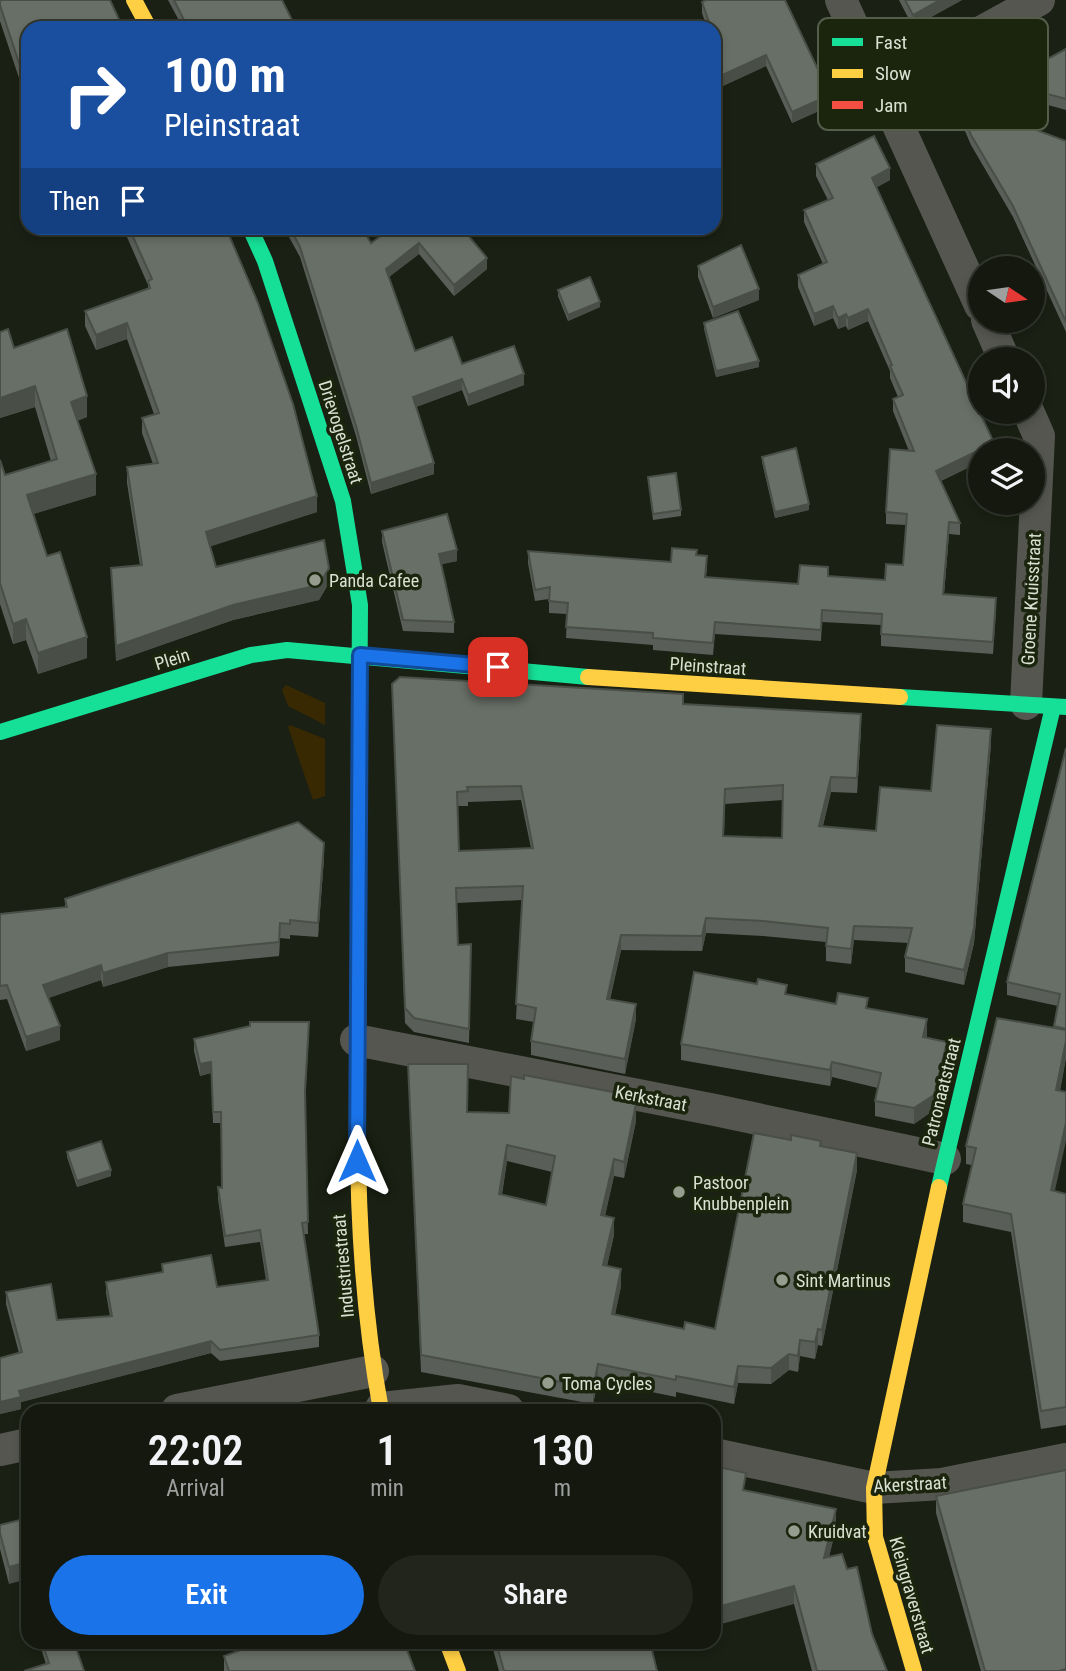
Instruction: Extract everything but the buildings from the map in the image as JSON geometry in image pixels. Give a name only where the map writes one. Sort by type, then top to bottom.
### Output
[{"type":"street","points":[[134,0],[145,21]]},
{"type":"street","points":[[841,0],[849,18]]},
{"type":"street","points":[[1006,18],[1039,0]]},
{"type":"street","points":[[901,130],[968,279]]},
{"type":"street","name":"Drievogelstraat","points":[[253,235],[265,261],[343,501],[360,605],[360,655]]},
{"type":"street","name":"Groene Kruisstraat","points":[[1034,424],[1039,436],[1049,706]]},
{"type":"street","name":"Plein","points":[[0,732],[251,654],[287,650],[360,655]]},
{"type":"street","name":"Pleinstraat","points":[[360,655],[584,677],[1049,706]]},
{"type":"street","name":"Industriestraat","points":[[360,655],[357,1210],[373,1371],[380,1404]]},
{"type":"street","name":"Patronaatstraat","points":[[874,1488],[944,1159],[1049,706]]},
{"type":"street","name":"Kerkstraat","points":[[356,1040],[715,1110],[944,1159]]},
{"type":"street","points":[[207,1404],[373,1371]]},
{"type":"street","points":[[424,1404],[458,1400],[478,1404]]},
{"type":"street","points":[[0,1450],[21,1446]]},
{"type":"street","name":"Akerstraat","points":[[721,1455],[874,1488],[942,1484],[1066,1459]]},
{"type":"street","name":"Kleingraverstraat","points":[[874,1488],[875,1537],[914,1671]]},
{"type":"street","points":[[450,1649],[458,1671]]},
{"type":"shaded area","points":[[286,685],[325,703],[325,725],[288,706],[282,690]]},
{"type":"shaded area","points":[[290,725],[325,739],[325,796],[313,800],[288,727]]},
{"type":"traffic: fast","points":[[253,235],[265,261],[343,501],[360,605],[359,758]]},
{"type":"traffic: fast","points":[[0,732],[251,655],[287,650],[588,677]]},
{"type":"traffic: fast","points":[[900,697],[1066,707]]},
{"type":"traffic: fast","points":[[939,1187],[1053,707]]},
{"type":"traffic: slow","points":[[134,0],[145,21]]},
{"type":"traffic: slow","points":[[588,677],[900,697]]},
{"type":"traffic: slow","points":[[358,1108],[362,1259],[369,1335],[380,1404]]},
{"type":"traffic: slow","points":[[914,1671],[875,1537],[874,1488],[939,1187]]},
{"type":"traffic: slow","points":[[450,1649],[458,1671]]},
{"type":"traffic: jam","points":[[358,1108],[359,758]]},
{"type":"place","name":"Panda Cafee","points":[[315,580]]},
{"type":"place","name":"Pastoor Knubbenplein","points":[[679,1192]]},
{"type":"place","name":"Sint Martinus","points":[[782,1280]]},
{"type":"place","name":"Toma Cycles","points":[[548,1383]]},
{"type":"place","name":"Kruidvat","points":[[794,1531]]},
{"type":"route","points":[[357,1161],[360,655],[498,667]]}]
